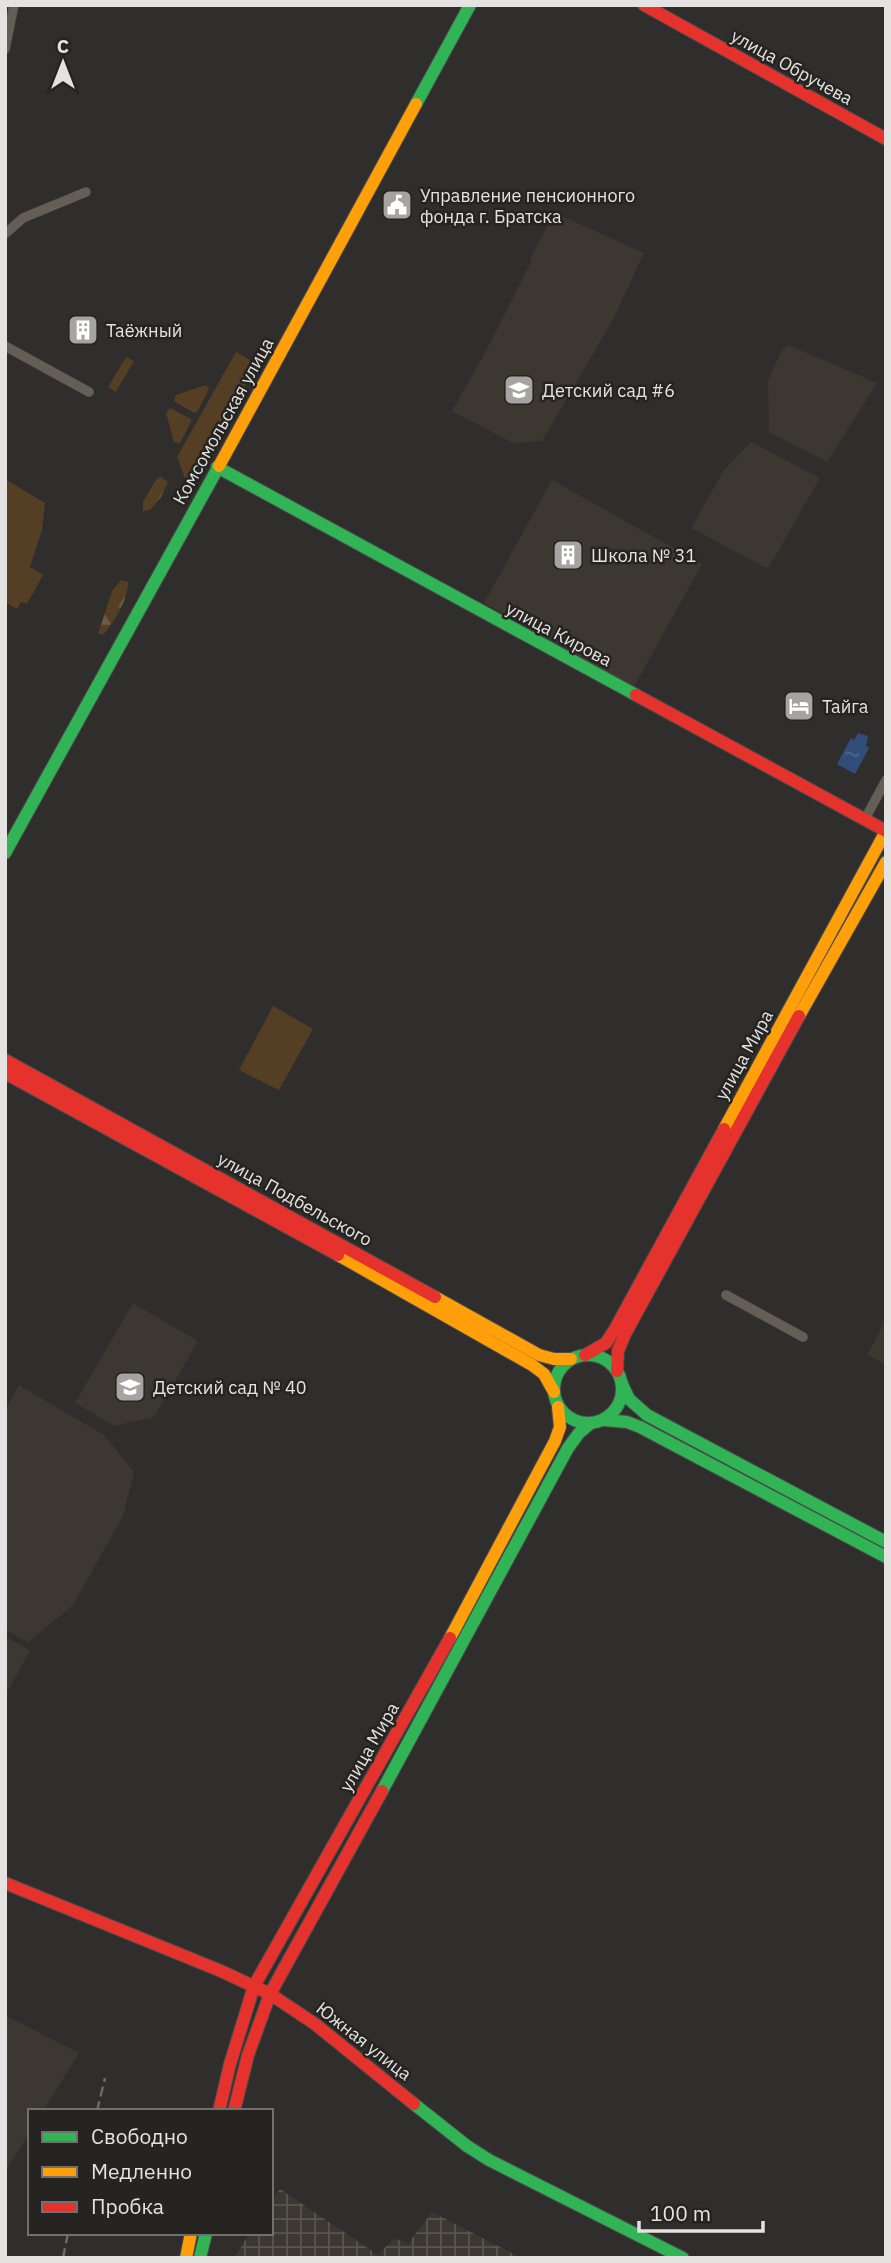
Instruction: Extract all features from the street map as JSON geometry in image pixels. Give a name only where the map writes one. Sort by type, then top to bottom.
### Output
[{"type":"main road","name":"Комсомольская улица","points":[[5,853],[470,5]]},
{"type":"main road","name":"улица Обручева","points":[[644,5],[886,139]]},
{"type":"main road","name":"улица Кирова","points":[[217,467],[886,831]]},
{"type":"main road","name":"улица Мира","points":[[637,1298],[886,831]]},
{"type":"main road","name":"улица Мира","points":[[637,1298],[885,866]]},
{"type":"main road","points":[[808,974],[821,981]]},
{"type":"main road","name":"улица Подбельского","points":[[5,1060],[37,1084],[532,1366],[544,1374],[554,1392]]},
{"type":"main road","name":"улица Подбельского","points":[[5,1073],[37,1084],[539,1355],[570,1359]]},
{"type":"main road","points":[[637,1298],[610,1338],[597,1349],[570,1359],[559,1370],[554,1384],[558,1407],[569,1418],[591,1423],[604,1420],[627,1422],[640,1427],[886,1557]]},
{"type":"main road","points":[[617,1371],[621,1343],[637,1298]]},
{"type":"main road","points":[[585,1355],[607,1360],[617,1371],[629,1399],[647,1415],[886,1542]]},
{"type":"main road","points":[[604,1420],[619,1405],[622,1384]]},
{"type":"main road","name":"улица Мира","points":[[219,2109],[254,1986],[420,1694],[555,1441],[560,1427],[558,1407]]},
{"type":"main road","name":"улица Мира","points":[[234,2109],[248,2055],[270,1994],[568,1448],[591,1423]]},
{"type":"main road","name":"Южная улица","points":[[5,1883],[270,1994],[315,2024],[478,2153],[683,2258]]},
{"type":"main road","points":[[186,2258],[191,2235]]},
{"type":"main road","points":[[200,2258],[206,2235]]},
{"type":"street","points":[[5,49],[14,5]]},
{"type":"street","points":[[5,234],[23,218],[86,192]]},
{"type":"street","points":[[5,346],[89,392]]},
{"type":"street","points":[[865,819],[886,780]]},
{"type":"street","points":[[726,1295],[803,1337]]},
{"type":"shaded area","points":[[555,213],[644,253],[613,320],[542,441],[513,443],[452,411],[486,351],[532,260],[530,258]]},
{"type":"shaded area","points":[[788,345],[877,383],[827,462],[769,432],[768,381],[781,352]]},
{"type":"shaded area","points":[[751,442],[820,478],[768,569],[691,528],[724,470]]},
{"type":"shaded area","points":[[552,480],[702,564],[634,687],[484,603]]},
{"type":"shaded area","points":[[133,1303],[198,1341],[154,1417],[114,1426],[75,1403]]},
{"type":"shaded area","points":[[886,1320],[886,1365],[867,1355]]},
{"type":"shaded area","points":[[19,1385],[104,1435],[134,1472],[123,1516],[73,1605],[28,1642],[5,1630],[5,1411]]},
{"type":"shaded area","points":[[5,1636],[30,1651],[5,1696]]},
{"type":"shaded area","points":[[5,2015],[79,2053],[44,2109],[28,2109],[28,2135],[5,2172]]},
{"type":"shaded area","points":[[280,2189],[378,2255],[394,2238],[408,2244],[432,2212],[521,2258],[234,2258],[249,2235],[273,2235],[273,2198]]},
{"type":"green space","points":[[236,352],[250,360],[254,369],[190,486],[177,457]]},
{"type":"green space","points":[[126,357],[134,361],[116,392],[108,387]]},
{"type":"green space","points":[[206,385],[209,389],[197,412],[194,413],[174,401],[176,395]]},
{"type":"green space","points":[[170,408],[191,419],[180,443],[174,442],[166,413]]},
{"type":"green space","points":[[161,477],[168,482],[161,497],[150,510],[143,511],[143,502],[157,478]]},
{"type":"green space","points":[[5,479],[45,503],[42,530],[30,567],[43,575],[27,604],[21,602],[17,609],[8,604],[5,598]]},
{"type":"green space","points":[[121,580],[128,582],[123,603],[104,634],[98,634],[112,591]]},
{"type":"green space","points":[[273,1006],[313,1029],[279,1090],[239,1070]]},
{"type":"water","points":[[858,733],[868,736],[866,746],[869,748],[855,774],[837,764],[851,738],[854,740]]},
{"type":"railway","points":[[97,2109],[105,2078]]},
{"type":"railway","points":[[63,2258],[68,2235]]},
{"type":"traffic: fast","points":[[416,104],[470,5]]},
{"type":"traffic: fast","points":[[5,853],[219,466]]},
{"type":"traffic: fast","points":[[217,467],[636,695]]},
{"type":"traffic: fast","points":[[581,1355],[595,1355],[607,1360],[617,1370],[622,1389],[617,1408],[607,1418],[595,1423],[581,1423],[569,1418],[559,1408],[554,1396],[554,1382],[559,1370],[569,1360],[581,1355]]},
{"type":"traffic: fast","points":[[622,1384],[629,1399],[647,1415],[886,1542]]},
{"type":"traffic: fast","points":[[604,1420],[627,1422],[640,1427],[886,1557]]},
{"type":"traffic: fast","points":[[382,1791],[568,1448],[591,1423]]},
{"type":"traffic: fast","points":[[414,2104],[489,2160],[683,2258]]},
{"type":"traffic: fast","points":[[200,2258],[206,2235]]},
{"type":"traffic: slow","points":[[219,466],[416,104]]},
{"type":"traffic: slow","points":[[724,1129],[886,831]]},
{"type":"traffic: slow","points":[[799,1016],[886,862]]},
{"type":"traffic: slow","points":[[338,1255],[532,1365],[544,1374],[554,1392]]},
{"type":"traffic: slow","points":[[435,1297],[539,1355],[554,1359],[571,1359]]},
{"type":"traffic: slow","points":[[450,1638],[555,1441],[560,1427],[558,1407]]},
{"type":"traffic: slow","points":[[186,2258],[191,2235]]},
{"type":"traffic: jam","points":[[644,5],[886,139]]},
{"type":"traffic: jam","points":[[636,695],[886,831]]},
{"type":"traffic: jam","points":[[617,1371],[618,1351],[625,1334],[799,1016]]},
{"type":"traffic: jam","points":[[5,1060],[435,1297]]},
{"type":"traffic: jam","points":[[5,1073],[338,1255]]},
{"type":"traffic: jam","points":[[585,1355],[606,1343],[615,1329],[724,1129]]},
{"type":"traffic: jam","points":[[219,2109],[254,1986],[450,1638]]},
{"type":"traffic: jam","points":[[234,2109],[248,2055],[270,1994],[382,1791]]},
{"type":"traffic: jam","points":[[5,1883],[221,1971],[270,1994],[315,2024],[414,2104]]},
{"type":"place","name":"Управление пенсионного фонда г. Братска","points":[[397,205]]},
{"type":"place","name":"Таёжный","points":[[83,330]]},
{"type":"place","name":"Детский сад #6","points":[[519,390]]},
{"type":"place","name":"Школа № 31","points":[[568,555]]},
{"type":"place","name":"Тайга","points":[[799,706]]},
{"type":"place","name":"Детский сад № 40","points":[[130,1387]]}]
